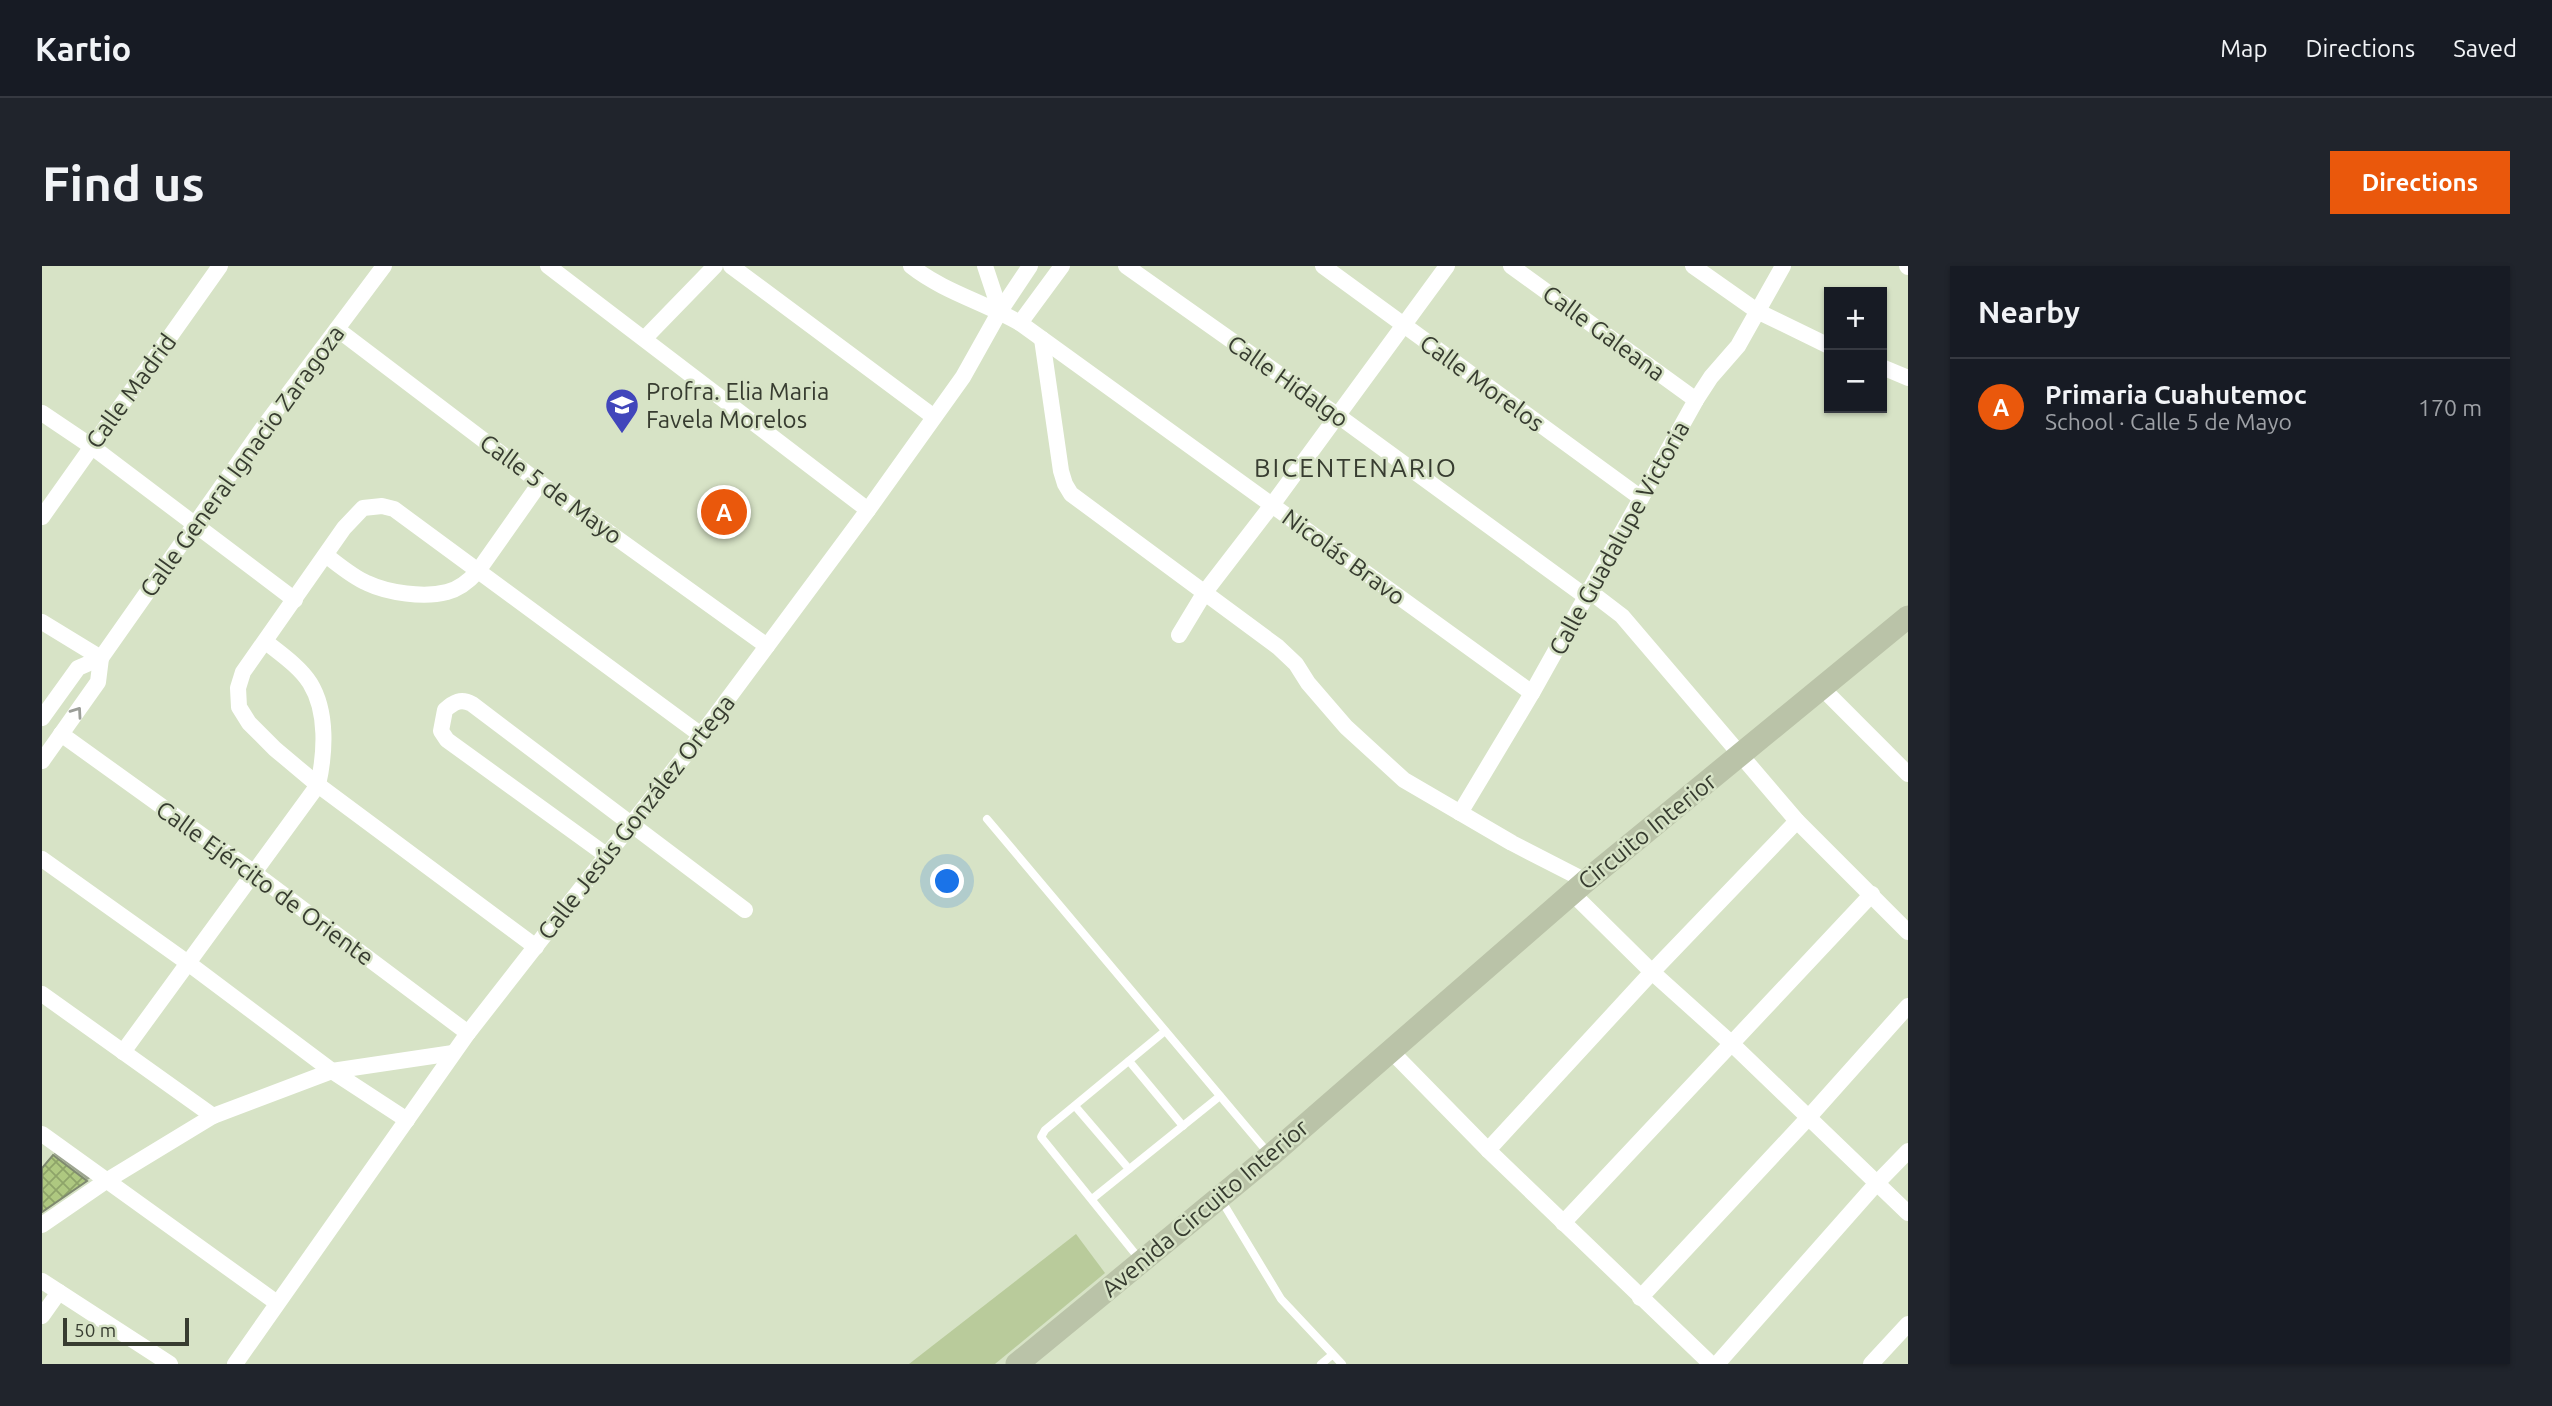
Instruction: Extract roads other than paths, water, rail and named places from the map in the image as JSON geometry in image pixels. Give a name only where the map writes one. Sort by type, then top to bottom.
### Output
[{"type":"main road","name":"Circuito Interior","points":[[1391,1051],[1579,887],[1908,617]]},
{"type":"main road","name":"Avenida Circuito Interior","points":[[1017,1364],[1270,1156],[1391,1051]]},
{"type":"street","name":"Calle Madrid","points":[[42,517],[220,266]]},
{"type":"street","name":"Calle General Ignacio Zaragoza","points":[[42,761],[98,682],[101,658],[194,523],[384,266]]},
{"type":"street","points":[[548,266],[868,510]]},
{"type":"street","points":[[645,338],[715,266]]},
{"type":"street","points":[[731,266],[934,417]]},
{"type":"street","name":"Nicolás Bravo","points":[[911,266],[944,288],[1020,323],[1532,692]]},
{"type":"street","points":[[985,266],[1000,312]]},
{"type":"street","name":"Calle Jesús González Ortega","points":[[235,1364],[453,1053],[701,735],[868,510],[969,367],[1030,266]]},
{"type":"street","points":[[1020,323],[1062,266]]},
{"type":"street","name":"Calle Hidalgo","points":[[1126,266],[1586,593],[1619,612],[1797,821],[1908,932]]},
{"type":"street","name":"Calle Morelos","points":[[1323,266],[1641,498]]},
{"type":"street","points":[[1179,635],[1205,592],[1447,266]]},
{"type":"street","name":"Calle Galeana","points":[[1511,266],[1696,400]]},
{"type":"street","points":[[1693,266],[1757,312],[1824,344]]},
{"type":"street","name":"Calle Guadalupe Victoria","points":[[1460,813],[1532,692],[1696,400],[1711,377],[1733,354],[1783,266]]},
{"type":"street","name":"Calle 5 de Mayo","points":[[337,329],[540,483],[767,646]]},
{"type":"street","points":[[1041,339],[1061,471],[1071,495],[1278,647],[1296,664],[1308,683],[1346,727],[1404,780],[1579,887],[1652,972],[1731,1043],[1908,1213]]},
{"type":"street","points":[[1887,369],[1908,378]]},
{"type":"street","points":[[42,414],[91,446],[295,600]]},
{"type":"street","points":[[327,556],[366,583],[391,592],[447,592],[467,582],[478,571],[540,483]]},
{"type":"street","points":[[536,947],[318,785],[275,749],[249,723],[239,707],[238,688],[243,672],[357,512],[369,506],[394,509],[701,735]]},
{"type":"street","points":[[42,622],[101,658]]},
{"type":"street","points":[[123,1052],[318,785],[324,751],[318,700],[309,682],[266,642]]},
{"type":"street","name":"Calle General Ignacio Zaragoza","points":[[42,718],[78,668],[101,658]]},
{"type":"street","points":[[1822,688],[1902,757],[1908,774]]},
{"type":"street","points":[[606,855],[447,740],[441,731],[444,710],[454,702],[465,700],[472,704],[745,910]]},
{"type":"street","name":"Calle Ejército de Oriente","points":[[61,734],[253,872],[468,1033]]},
{"type":"street","points":[[1488,1150],[1652,972],[1797,821]]},
{"type":"street","points":[[42,859],[188,963],[332,1072],[407,1120]]},
{"type":"street","points":[[1563,1223],[1872,894]]},
{"type":"street","points":[[42,993],[213,1116]]},
{"type":"street","points":[[1640,1298],[1908,1006]]},
{"type":"street","points":[[1391,1051],[1488,1150],[1711,1364]]},
{"type":"street","points":[[42,1226],[106,1181],[213,1116],[332,1072],[453,1053]]},
{"type":"street","points":[[42,1134],[276,1303]]},
{"type":"street","points":[[1717,1364],[1908,1151]]},
{"type":"street","points":[[42,1281],[144,1357],[170,1364]]},
{"type":"street","points":[[42,1316],[59,1292]]},
{"type":"street","points":[[1871,1364],[1908,1324]]},
{"type":"lane","points":[[987,819],[1270,1156]]},
{"type":"lane","points":[[1142,1262],[1041,1137],[1045,1130],[1165,1031]]},
{"type":"lane","points":[[1129,1061],[1183,1126]]},
{"type":"lane","points":[[1091,1199],[1220,1096]]},
{"type":"lane","points":[[1075,1105],[1129,1169]]},
{"type":"lane","points":[[1220,1197],[1281,1299],[1342,1364]]},
{"type":"lane","points":[[1321,1364],[1332,1355]]},
{"type":"place","name":"Profra. Elia Maria Favela Morelos","points":[[622,435]]},
{"type":"place","name":"Primaria Cuahutemoc","points":[[724,512]]},
{"type":"district","name":"BICENTENARIO","points":[[1356,467]]}]
